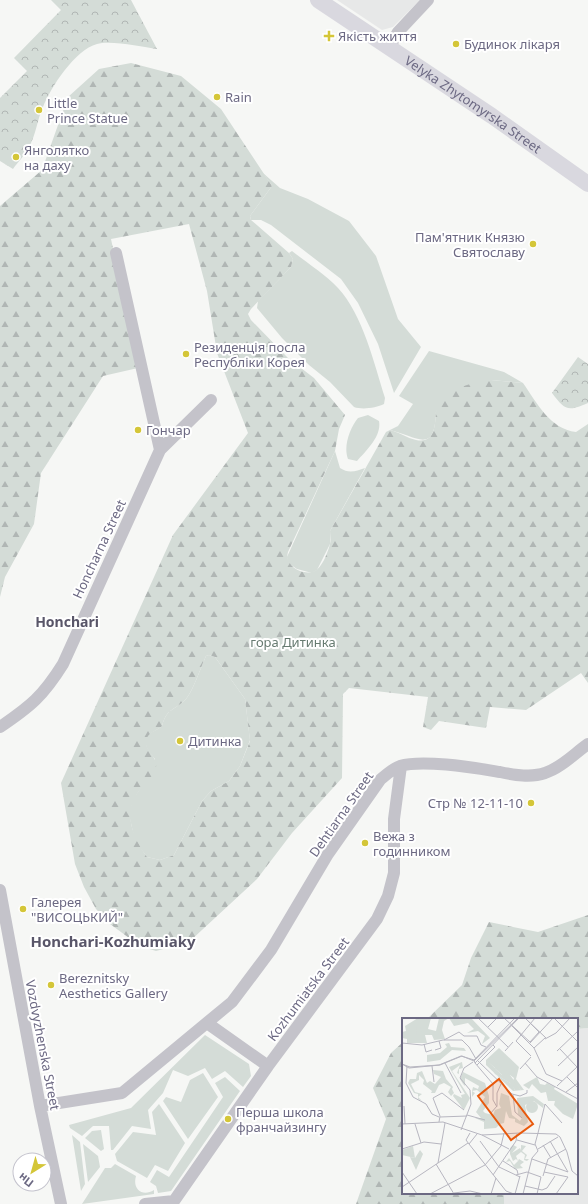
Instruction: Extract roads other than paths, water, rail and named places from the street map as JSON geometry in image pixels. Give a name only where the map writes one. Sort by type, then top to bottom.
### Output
[{"type":"main road","name":"Velyka Zhytomyrska Street","points":[[318,0],[486,112],[588,184]]},
{"type":"street","points":[[389,48],[398,32],[428,0]]},
{"type":"street","points":[[116,253],[160,450]]},
{"type":"street","name":"Honcharna Street","points":[[0,727],[35,702],[49,686],[63,664],[160,450],[211,400]]},
{"type":"street","name":"Dehtiarna Street","points":[[40,1106],[122,1093],[232,1002],[271,950],[328,854],[380,780],[388,773],[400,766],[435,763],[520,776],[545,774],[556,768],[588,744]]},
{"type":"street","name":"Kozhumiatska Street","points":[[174,1202],[268,1066],[377,920],[388,896],[394,873],[394,819],[400,766]]},
{"type":"street","name":"Vozdvyzhenska Street","points":[[0,890],[40,1106],[61,1204]]},
{"type":"street","points":[[207,1023],[268,1066]]},
{"type":"street","points":[[145,1204],[174,1202]]},
{"type":"place","name":"Якість життя","points":[[329,36]]},
{"type":"place","name":"Будинок лікаря","points":[[456,44]]},
{"type":"place","name":"Rain","points":[[217,97]]},
{"type":"place","name":"Little Prince Statue","points":[[39,110]]},
{"type":"place","name":"Янголятко на даху","points":[[16,157]]},
{"type":"place","name":"Пам'ятник Князю Святославу","points":[[533,244]]},
{"type":"place","name":"Резиденція посла Республіки Корея","points":[[186,354]]},
{"type":"place","name":"Гончар","points":[[138,430]]},
{"type":"place","name":"Дитинка","points":[[180,741]]},
{"type":"place","name":"Стр № 12-11-10","points":[[531,803]]},
{"type":"place","name":"Вежа з годинником","points":[[365,843]]},
{"type":"place","name":"Галерея \"ВИСОЦЬКИЙ\"","points":[[23,909]]},
{"type":"place","name":"Bereznitsky Aesthetics Gallery","points":[[51,985]]},
{"type":"place","name":"Перша школа франчайзингу","points":[[228,1119]]},
{"type":"district","name":"Honchari","points":[[67,622]]},
{"type":"district","name":"Honchari-Kozhumiaky","points":[[113,942]]},
{"type":"park label","name":"гора Дитинка","points":[[293,642]]}]
